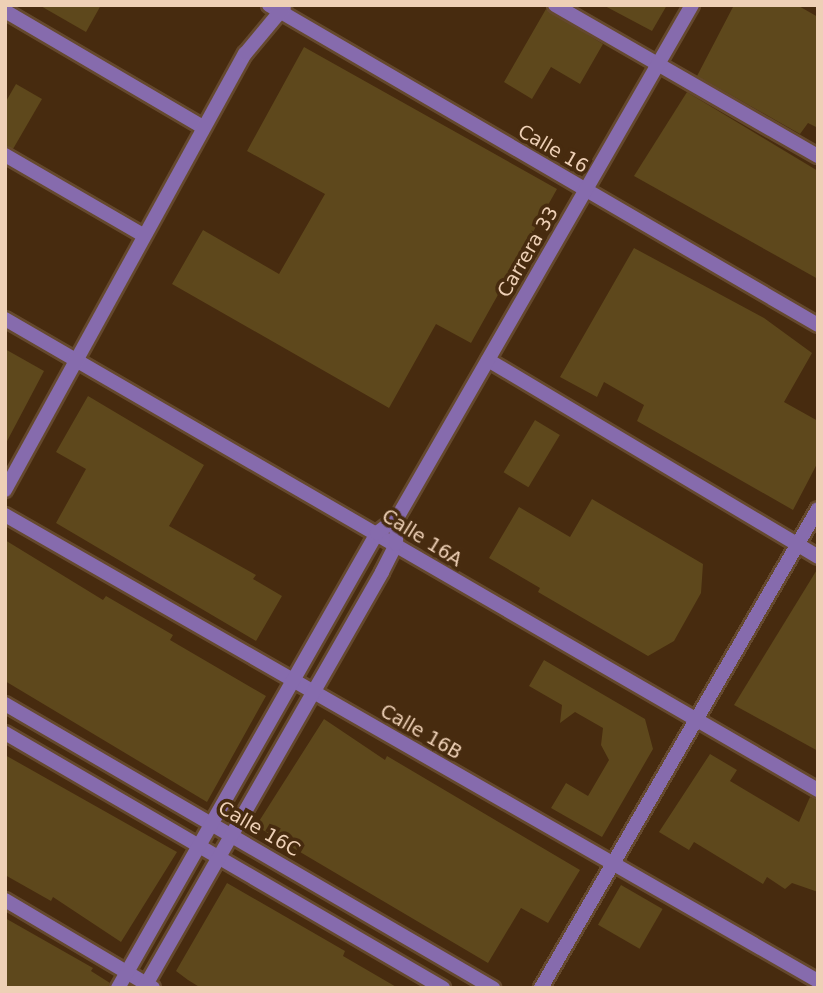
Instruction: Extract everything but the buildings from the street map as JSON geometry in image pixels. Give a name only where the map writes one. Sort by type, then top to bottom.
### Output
[{"type":"street","points":[[555,5],[818,156]]},
{"type":"street","name":"Carrera 33","points":[[118,988],[377,533],[397,518],[692,5]]},
{"type":"street","points":[[5,490],[203,127],[245,54],[278,8]]},
{"type":"street","name":"Calle 16","points":[[278,8],[818,325]]},
{"type":"street","points":[[5,11],[203,127]]},
{"type":"street","points":[[5,155],[143,235]]},
{"type":"street","name":"Calle 16A","points":[[5,319],[818,790]]},
{"type":"street","points":[[488,360],[818,557]]},
{"type":"street","points":[[541,988],[818,509]]},
{"type":"street","name":"Calle 16B","points":[[5,515],[818,981]]},
{"type":"street","name":"Carrera 33","points":[[148,986],[230,835],[314,694],[396,544],[397,518]]},
{"type":"street","name":"Calle 16C","points":[[5,704],[493,988]]},
{"type":"street","points":[[5,733],[443,988]]},
{"type":"street","points":[[5,900],[148,986]]}]
